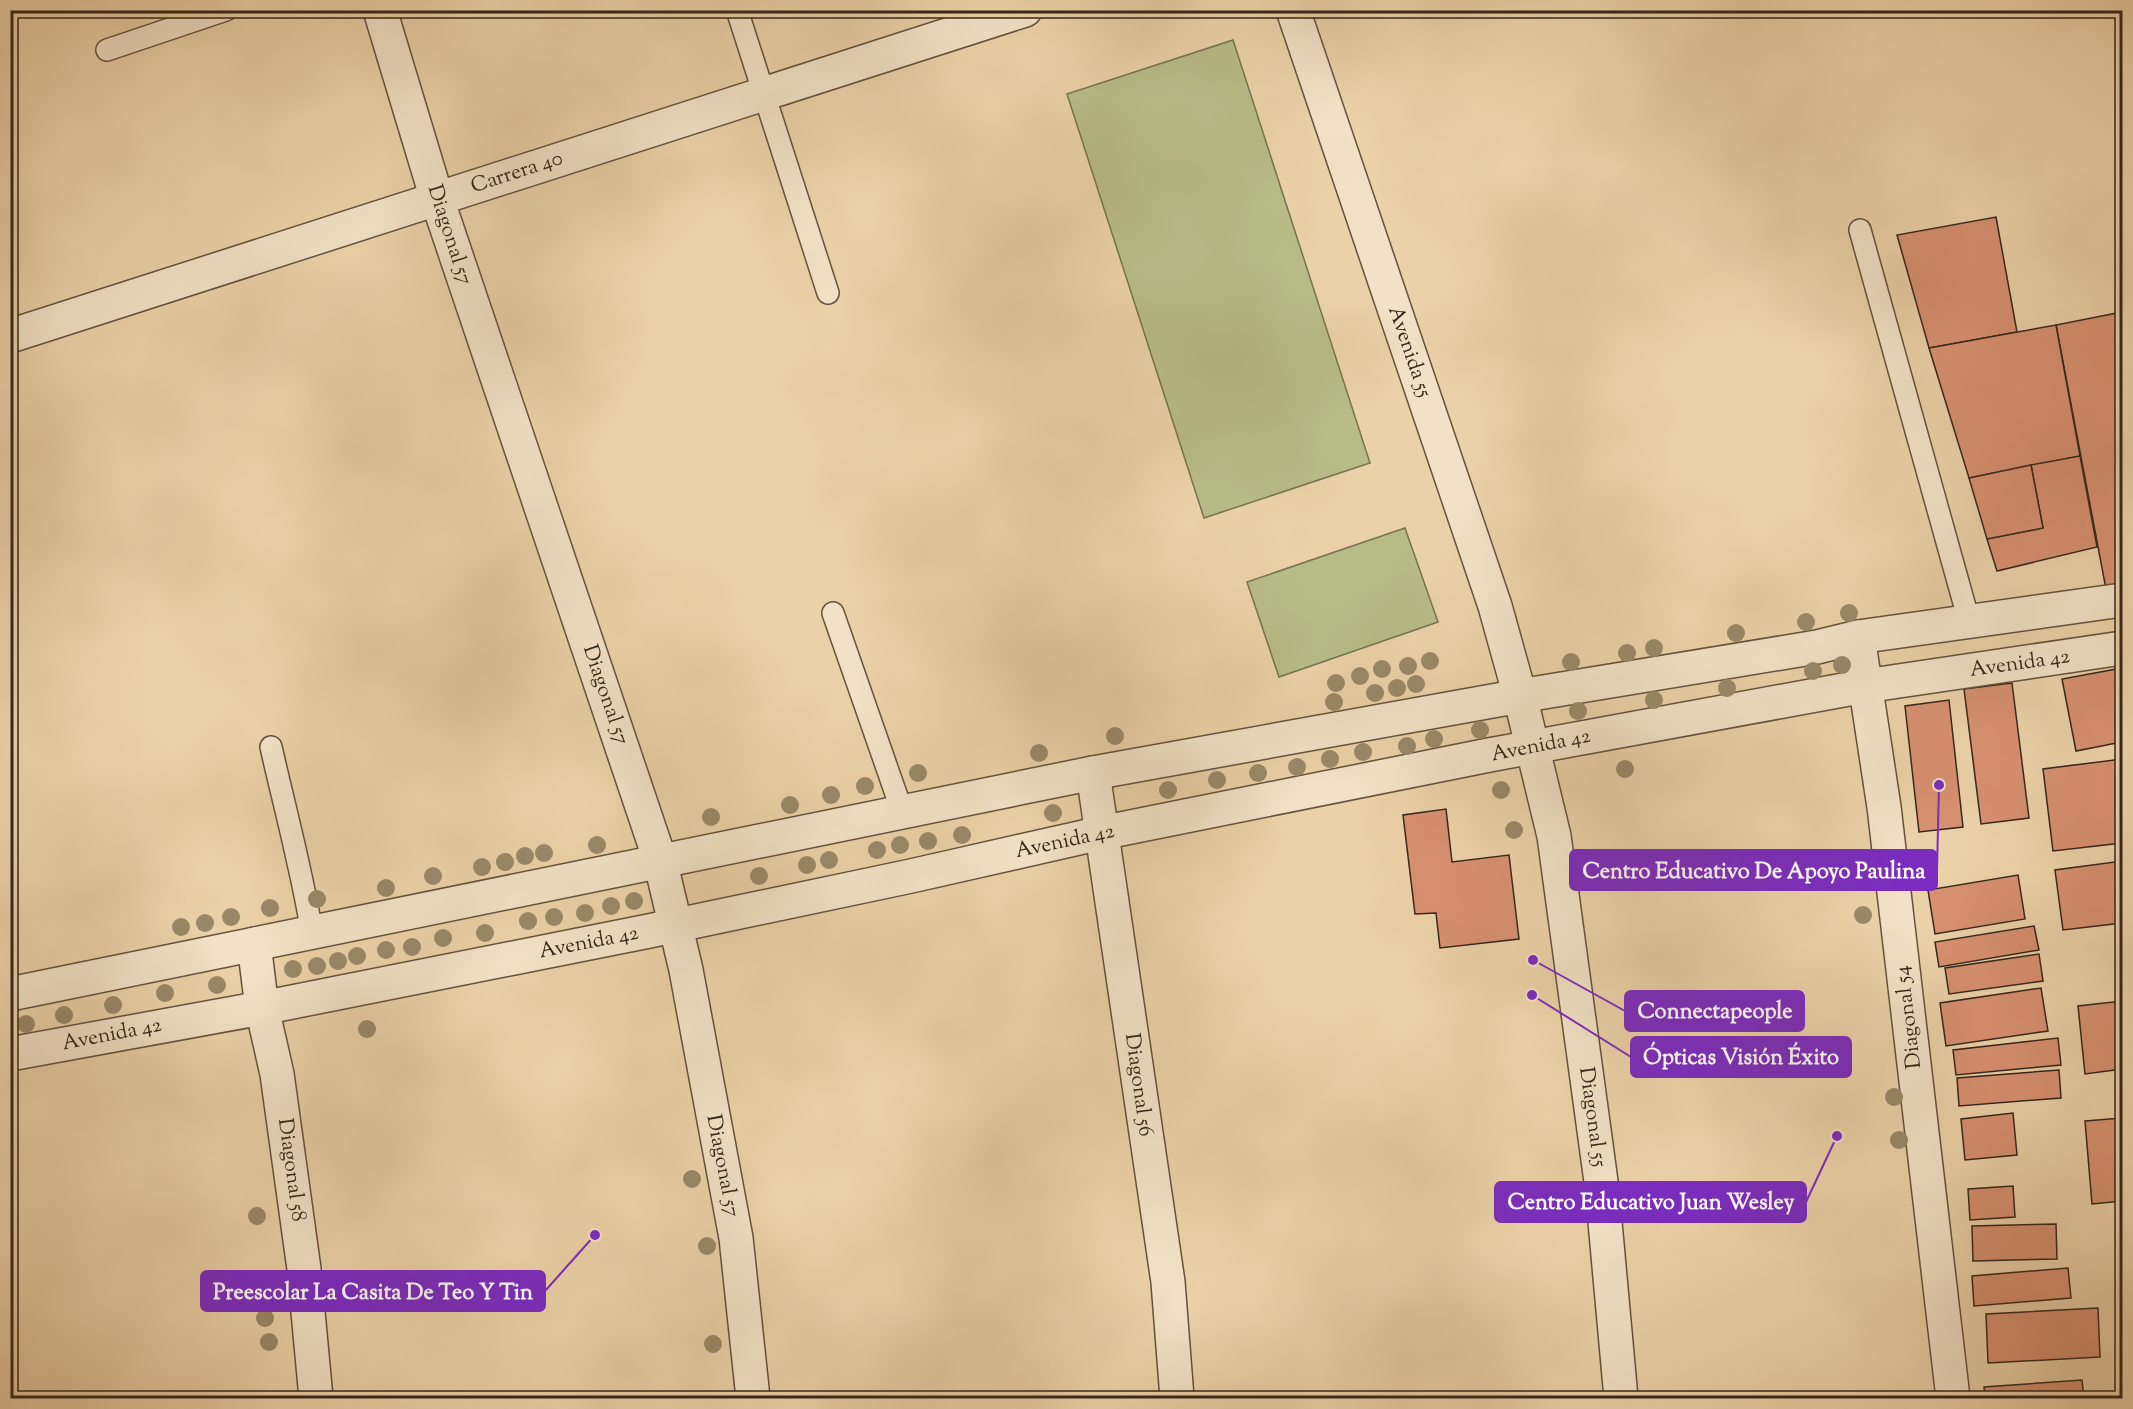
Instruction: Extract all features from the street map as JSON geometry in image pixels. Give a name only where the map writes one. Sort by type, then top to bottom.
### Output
[{"type":"street","name":"Diagonal 57","points":[[380,10],[437,199],[660,860],[676,925],[736,1238],[753,1398]]},
{"type":"street","name":"Carrera 40","points":[[10,336],[1024,10]]},
{"type":"street","name":"Avenida 55","points":[[1293,10],[1495,606],[1520,696]]},
{"type":"street","points":[[10,994],[1093,773],[1520,696],[1817,646],[1858,636],[2122,600]]},
{"type":"street","name":"Diagonal 54","points":[[1858,636],[1884,807],[1953,1398]]},
{"type":"street","name":"Avenida 42","points":[[10,1054],[262,1008],[676,925],[911,876],[1101,833],[1533,747],[1865,686],[2122,648]]},
{"type":"street","name":"Diagonal 55","points":[[1520,696],[1554,836],[1601,1177],[1621,1398]]},
{"type":"street","name":"Diagonal 56","points":[[1093,773],[1168,1282],[1177,1398]]},
{"type":"street","name":"Diagonal 58","points":[[254,944],[262,1008],[278,1074],[304,1269],[316,1398]]},
{"type":"lane","points":[[107,50],[226,10]]},
{"type":"lane","points":[[737,10],[828,293]]},
{"type":"lane","points":[[1860,230],[1969,621]]},
{"type":"lane","points":[[833,613],[902,811]]},
{"type":"lane","points":[[271,747],[290,834],[305,888],[312,933]]},
{"type":"green space","points":[[1233,40],[1370,463],[1204,518],[1067,94]]},
{"type":"green space","points":[[1405,528],[1438,622],[1279,677],[1247,582]]},
{"type":"building","points":[[1996,217],[2017,332],[1929,348],[1897,235]]},
{"type":"building","points":[[2122,312],[2122,586],[2106,589],[2056,325]]},
{"type":"building","points":[[2056,325],[2080,456],[1969,478],[1929,348]]},
{"type":"building","points":[[2080,456],[2097,547],[1997,571],[1987,539],[2043,528],[2031,465]]},
{"type":"building","points":[[2031,465],[2043,528],[1987,539],[1969,478]]},
{"type":"building","points":[[2122,668],[2122,742],[2076,751],[2062,679]]},
{"type":"building","points":[[2012,683],[2029,818],[1981,824],[1964,689]]},
{"type":"building","points":[[1949,700],[1963,827],[1919,832],[1905,706]]},
{"type":"building","points":[[2122,759],[2122,843],[2053,851],[2043,769]]},
{"type":"building","points":[[1446,809],[1452,862],[1509,855],[1519,939],[1440,948],[1436,913],[1415,914],[1403,815]]},
{"type":"building","points":[[2122,861],[2122,923],[2063,930],[2055,870]]},
{"type":"building","points":[[2018,875],[2025,919],[1935,934],[1928,890]]},
{"type":"building","points":[[2034,926],[2039,950],[1939,967],[1935,942]]},
{"type":"building","points":[[2039,954],[2043,981],[1949,994],[1945,968]]},
{"type":"building","points":[[2041,988],[2048,1031],[1946,1046],[1940,1003]]},
{"type":"building","points":[[2122,1001],[2122,1069],[2085,1074],[2078,1006]]},
{"type":"building","points":[[2058,1038],[2061,1065],[1956,1075],[1953,1050]]},
{"type":"building","points":[[2059,1070],[2061,1098],[1959,1106],[1957,1078]]},
{"type":"building","points":[[2013,1113],[2017,1155],[1965,1160],[1961,1119]]},
{"type":"building","points":[[2122,1118],[2122,1201],[2092,1204],[2085,1121]]},
{"type":"building","points":[[2013,1186],[2015,1217],[1970,1220],[1968,1189]]},
{"type":"building","points":[[2056,1224],[2057,1259],[1973,1261],[1972,1226]]},
{"type":"building","points":[[2068,1268],[2071,1298],[1974,1306],[1972,1276]]},
{"type":"building","points":[[2098,1308],[2100,1357],[1988,1363],[1986,1314]]},
{"type":"building","points":[[2117,1373],[2122,1373],[2122,1398],[2119,1398]]},
{"type":"building","points":[[2082,1380],[2084,1398],[1985,1398],[1984,1387]]},
{"type":"place","name":"Centro Educativo De Apoyo Paulina","points":[[1939,785]]},
{"type":"place","name":"Connectapeople","points":[[1533,960]]},
{"type":"place","name":"Ópticas Visión Éxito","points":[[1532,995]]},
{"type":"place","name":"Centro Educativo Juan Wesley","points":[[1837,1136]]},
{"type":"place","name":"Preescolar La Casita De Teo Y Tin","points":[[595,1235]]}]
